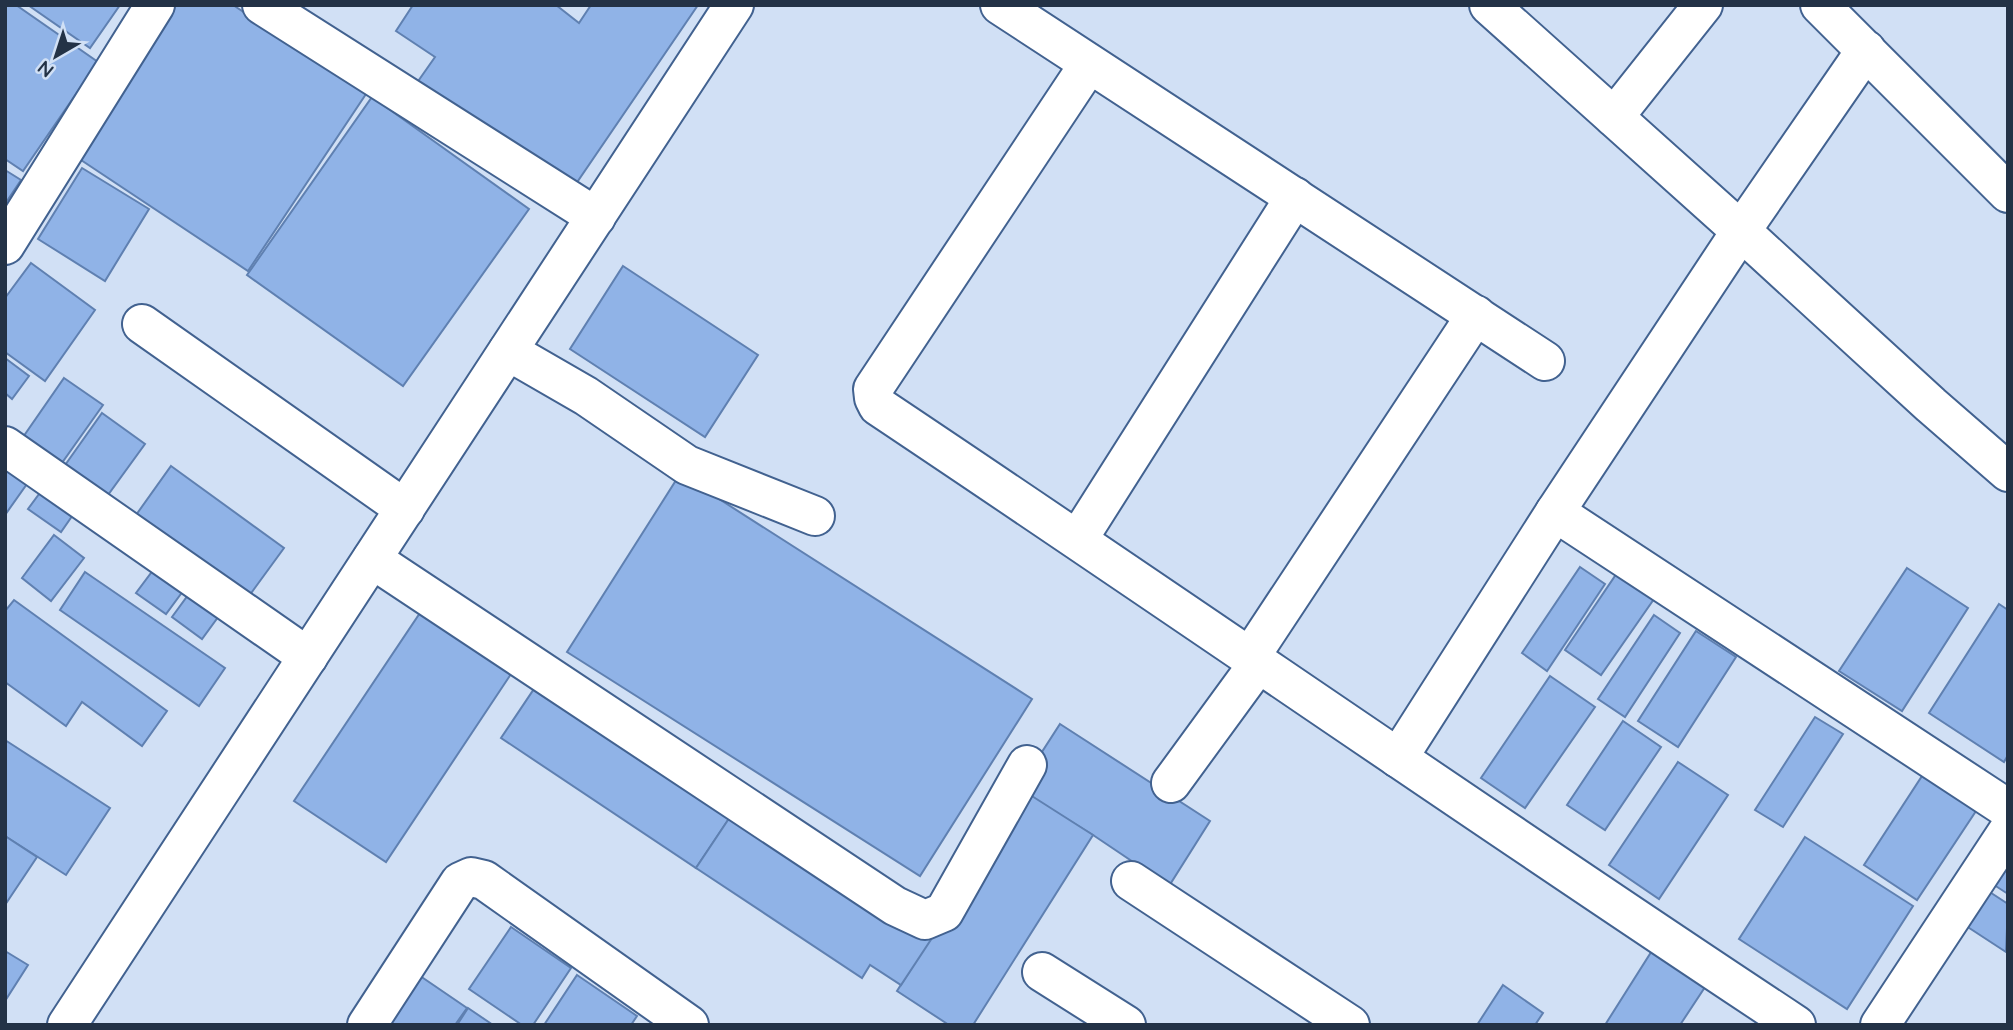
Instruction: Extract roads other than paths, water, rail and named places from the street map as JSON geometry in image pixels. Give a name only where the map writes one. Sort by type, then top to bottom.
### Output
[{"type":"street","points":[[5,245],[155,5]]},
{"type":"street","points":[[262,5],[596,217]]},
{"type":"street","points":[[68,1025],[734,5]]},
{"type":"street","points":[[1000,5],[1545,361]]},
{"type":"street","points":[[1489,5],[2008,472]]},
{"type":"street","points":[[1614,117],[1703,5]]},
{"type":"street","points":[[1821,5],[2008,193]]},
{"type":"street","points":[[1398,758],[1555,512],[1741,231],[1867,50]]},
{"type":"street","points":[[1089,64],[873,389],[878,406],[1796,1025]]},
{"type":"street","points":[[1078,540],[1295,197]]},
{"type":"street","points":[[1171,783],[1254,661],[1476,315]]},
{"type":"street","points":[[142,324],[405,509]]},
{"type":"street","points":[[508,351],[586,396],[687,465],[816,516]]},
{"type":"street","points":[[5,446],[308,657]]},
{"type":"street","points":[[1555,512],[2008,809]]},
{"type":"street","points":[[372,559],[895,906],[925,919],[944,912],[1027,765]]},
{"type":"street","points":[[1880,1025],[2008,831]]},
{"type":"street","points":[[367,1025],[460,882],[471,877],[484,880],[689,1025]]},
{"type":"street","points":[[1131,881],[1350,1025]]},
{"type":"street","points":[[1042,972],[1126,1025]]}]
